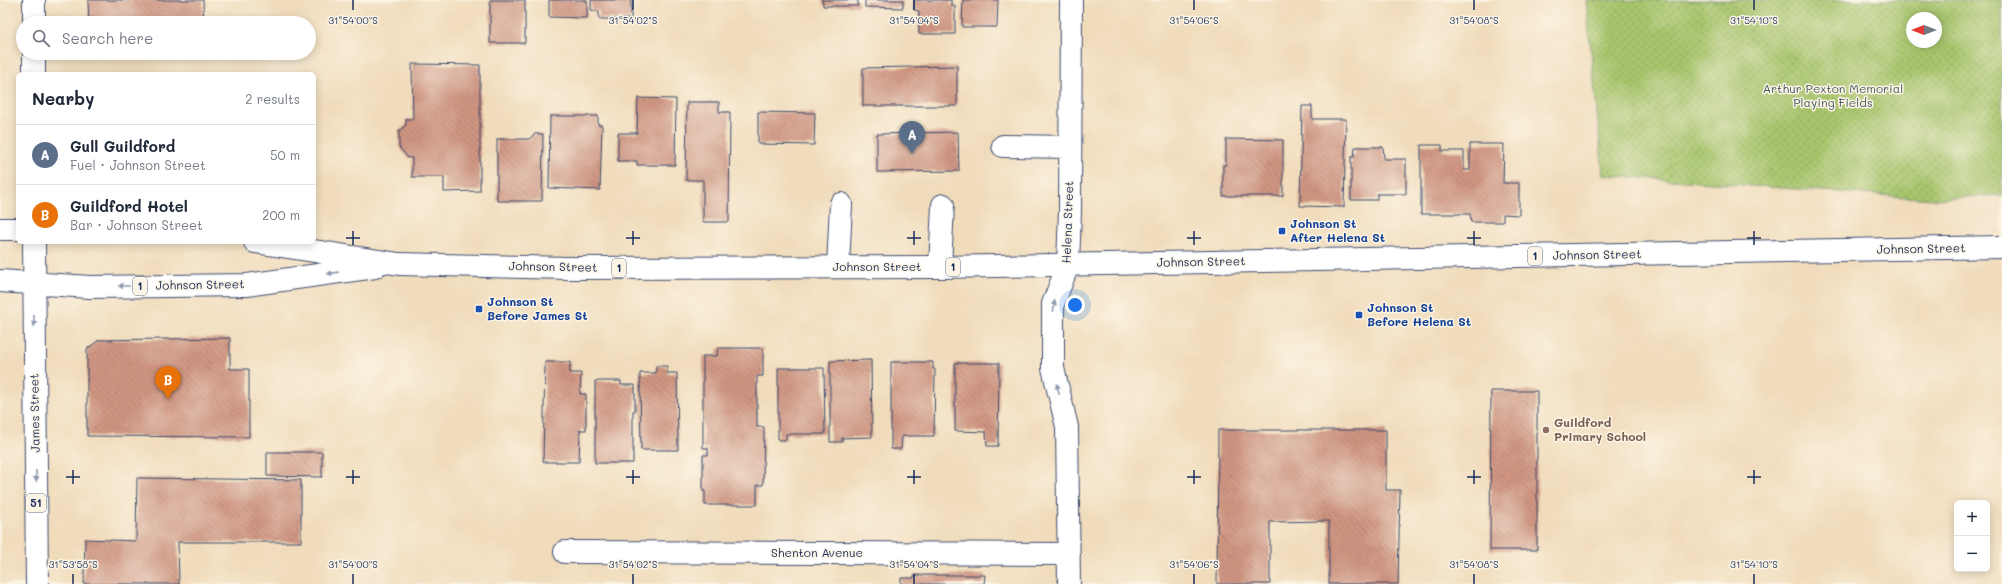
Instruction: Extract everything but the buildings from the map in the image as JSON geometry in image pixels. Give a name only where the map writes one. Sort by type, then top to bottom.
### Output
[{"type":"main road","points":[[34,0],[34,16]]},
{"type":"main road","name":"Helena Street","points":[[1069,584],[1067,427],[1053,368],[1053,304],[1068,265],[1071,0]]},
{"type":"main road","points":[[34,60],[34,72]]},
{"type":"main road","points":[[1003,146],[1070,147]]},
{"type":"main road","points":[[838,267],[841,204]]},
{"type":"main road","points":[[940,267],[943,205]]},
{"type":"main road","points":[[0,229],[16,229]]},
{"type":"main road","name":"James Street","points":[[34,244],[37,584]]},
{"type":"main road","name":"Johnson Street","points":[[268,244],[400,264],[568,268],[940,267],[2002,247]]},
{"type":"main road","name":"Johnson Street","points":[[0,281],[34,282],[90,287],[247,285],[400,264]]},
{"type":"main road","name":"Shenton Avenue","points":[[565,552],[1069,554]]},
{"type":"green space","name":"Arthur Pexton Memorial Playing Fields","points":[[1586,0],[2002,0],[2002,195],[1933,199],[1603,175]]},
{"type":"place","name":"Gull Guildford","points":[[912,154]]},
{"type":"place","name":"Johnson St After Helena St","points":[[1282,231]]},
{"type":"place","name":"Johnson St Before James St","points":[[479,309]]},
{"type":"place","name":"Johnson St Before Helena St","points":[[1359,315]]},
{"type":"place","name":"Guildford Hotel","points":[[168,399]]},
{"type":"place","name":"Guildford Primary School","points":[[1546,430]]}]
